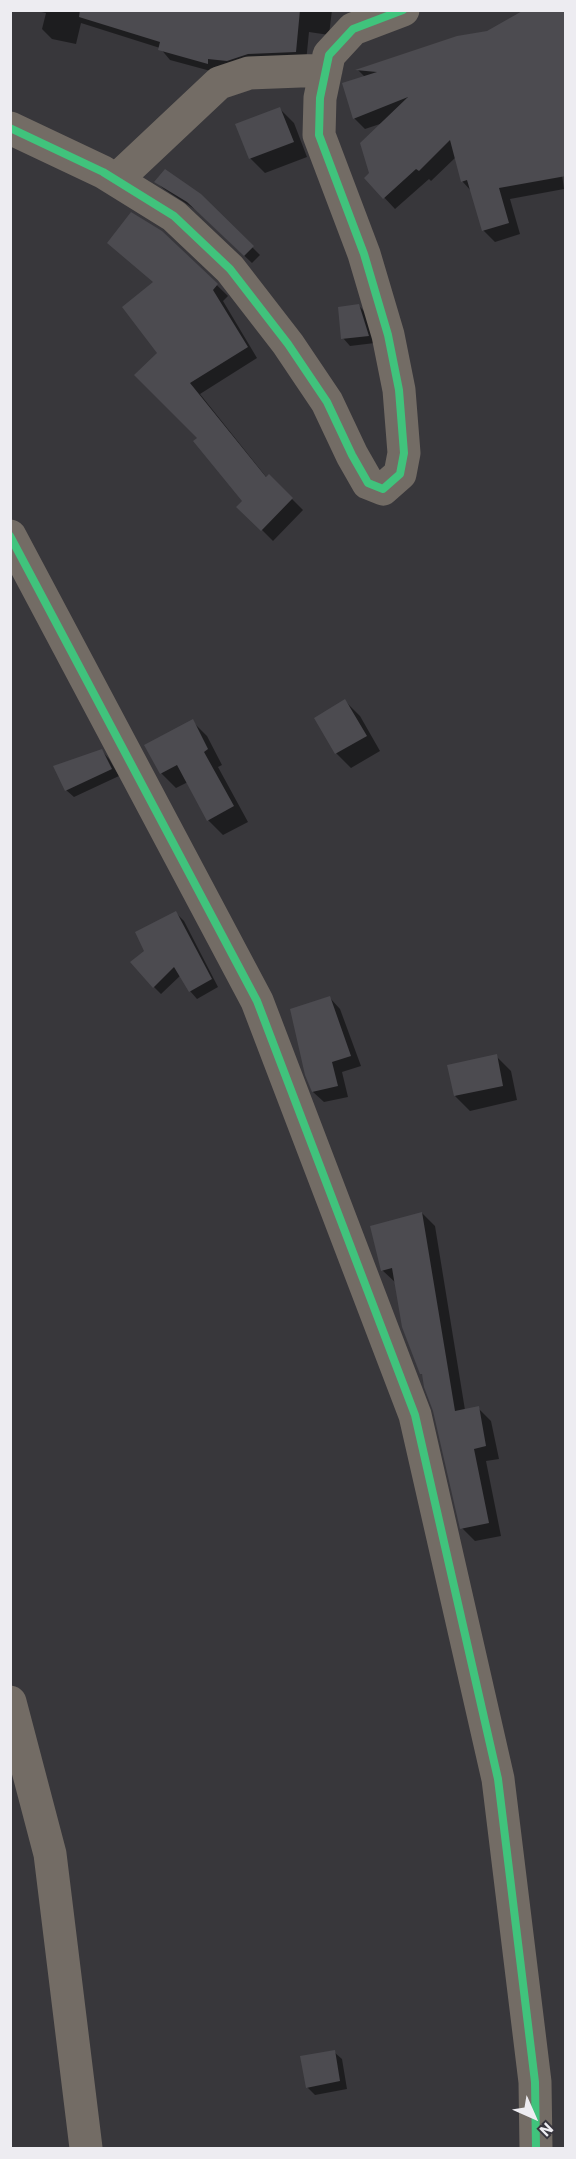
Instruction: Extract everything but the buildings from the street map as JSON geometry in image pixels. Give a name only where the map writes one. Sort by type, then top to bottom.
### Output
[{"type":"street","points":[[10,128],[92,166],[174,216],[230,269],[288,344],[327,402],[368,483],[383,489],[400,474],[404,453],[399,390],[388,335],[364,254],[319,135],[320,98],[329,55],[353,29],[403,10]]},
{"type":"street","points":[[116,180],[219,84],[249,73],[326,70]]},
{"type":"street","points":[[10,536],[257,1001],[415,1415],[498,1779],[535,2082],[536,2148]]},
{"type":"street","points":[[10,1702],[50,1854],[86,2148]]},
{"type":"cycle path","points":[[10,128],[103,172],[174,216],[230,269],[288,344],[327,402],[368,483],[383,489],[400,474],[404,453],[399,390],[388,335],[364,254],[319,135],[320,98],[329,55],[353,29],[403,10]]},
{"type":"cycle path","points":[[10,536],[257,1001],[415,1415],[498,1779],[535,2082],[536,2148]]}]
